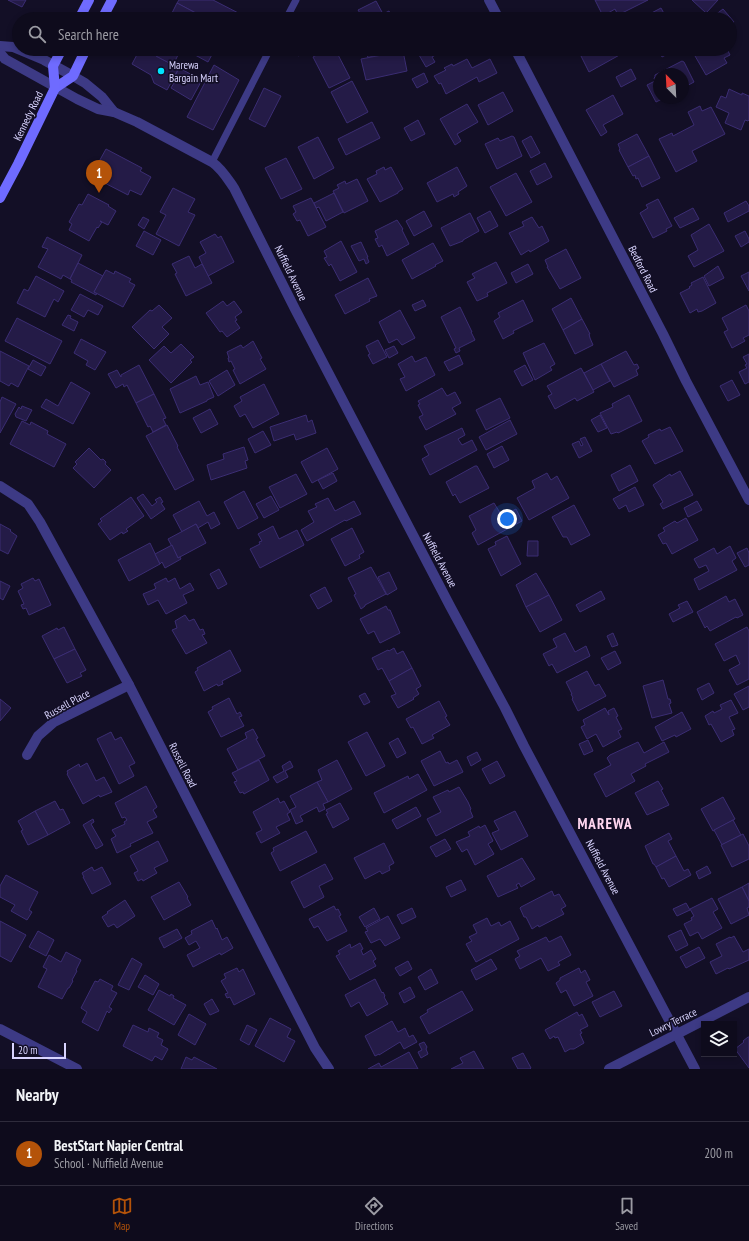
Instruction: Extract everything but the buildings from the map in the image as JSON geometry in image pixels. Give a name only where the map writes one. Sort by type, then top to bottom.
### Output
[{"type":"main road","points":[[83,12],[89,0]]},
{"type":"main road","points":[[106,12],[112,0]]},
{"type":"main road","points":[[53,66],[58,56]]},
{"type":"main road","points":[[73,76],[83,56]]},
{"type":"main road","name":"Kennedy Road","points":[[53,66],[55,88]]},
{"type":"main road","name":"Kennedy Road","points":[[0,198],[55,88],[73,76]]},
{"type":"street","points":[[489,0],[495,12]]},
{"type":"street","name":"Nuffield Avenue","points":[[0,46],[12,47]]},
{"type":"street","name":"Nuffield Avenue","points":[[0,53],[5,59],[55,88],[98,109],[114,112],[137,122],[212,162],[220,168],[234,188],[415,539],[695,1069]]},
{"type":"street","name":"Nuffield Avenue","points":[[34,56],[85,83],[102,97],[114,112]]},
{"type":"street","name":"Bedford Road","points":[[519,56],[749,500]]},
{"type":"street","name":"Russell Road","points":[[0,486],[28,504],[40,522],[129,685],[312,1041],[329,1069]]},
{"type":"street","name":"Russell Place","points":[[27,755],[38,736],[54,722],[129,685]]},
{"type":"street","name":"Lowry Terrace","points":[[609,1069],[749,997]]},
{"type":"street","points":[[0,1029],[77,1069]]},
{"type":"lane","points":[[290,12],[296,0]]},
{"type":"lane","points":[[212,162],[266,56]]},
{"type":"place","name":"Marewa Bargain Mart","points":[[161,71]]},
{"type":"place","name":"BestStart Napier Central","points":[[99,193]]},
{"type":"district","name":"MAREWA","points":[[605,823]]}]
